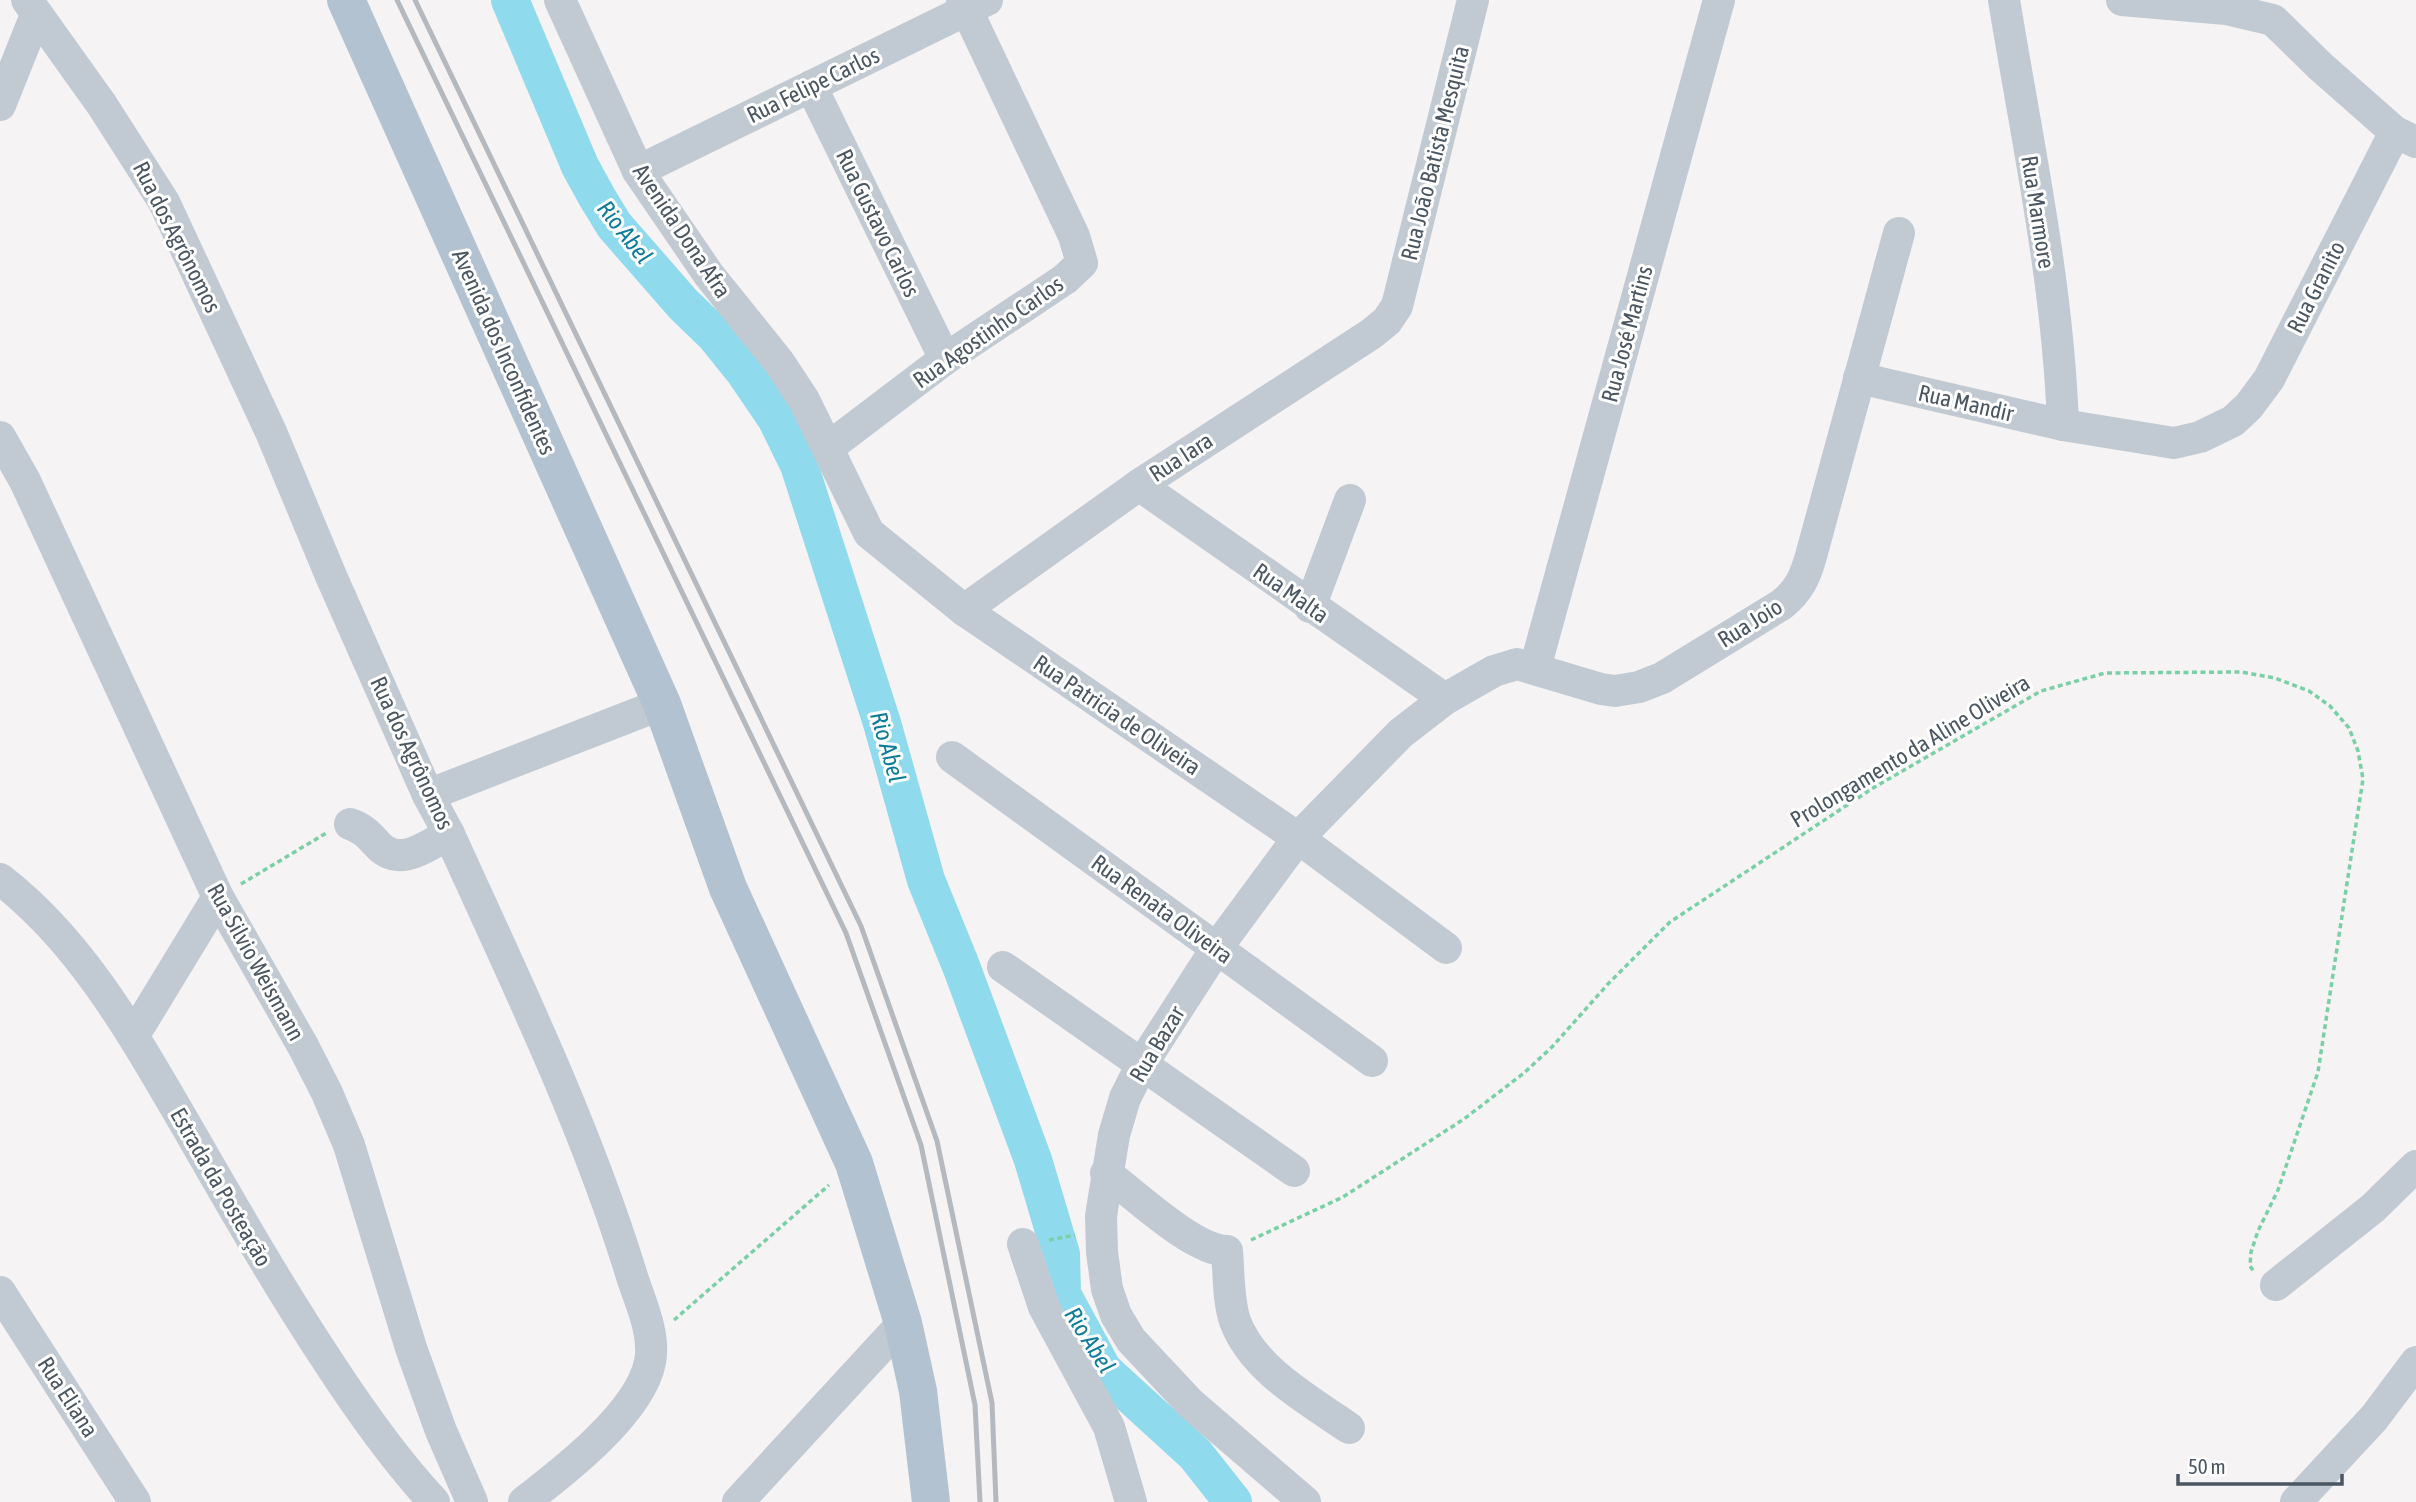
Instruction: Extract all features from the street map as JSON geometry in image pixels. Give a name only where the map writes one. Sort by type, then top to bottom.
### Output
[{"type":"main road","name":"Avenida dos Inconfidentes","points":[[346,0],[662,704],[728,888],[854,1163],[903,1323],[918,1391],[931,1502]]},
{"type":"street","name":"Rua João Batista Mesquita","points":[[1397,306],[1473,0]]},
{"type":"street","name":"Rua José Martins","points":[[1535,668],[1719,0]]},
{"type":"street","name":"Rua Marmore","points":[[2004,0],[2061,363],[2063,425]]},
{"type":"street","points":[[2122,0],[2226,9],[2274,10],[2320,66],[2406,137]]},
{"type":"street","name":"Rua Felipe Carlos","points":[[638,171],[972,3]]},
{"type":"street","name":"Rua Agostinho Carlos","points":[[829,447],[945,359],[1065,279],[1082,263],[1074,236],[972,3]]},
{"type":"street","name":"Avenida Dona Afra","points":[[572,4],[638,171],[709,275],[779,362],[804,400],[829,447]]},
{"type":"street","points":[[0,105],[31,7]]},
{"type":"street","name":"Rua dos Agrônomos","points":[[31,7],[102,105],[164,202],[271,432],[428,795],[449,834],[564,1088],[611,1209],[651,1340],[650,1364],[637,1390],[596,1444],[524,1502]]},
{"type":"street","name":"Rua Gustavo Carlos","points":[[811,86],[945,359]]},
{"type":"street","name":"Rua Granito","points":[[2220,428],[2233,421],[2249,406],[2269,379],[2406,137]]},
{"type":"street","points":[[1859,378],[1899,233]]},
{"type":"street","name":"Rua Iara","points":[[964,610],[1139,485],[1371,334],[1387,321],[1397,306]]},
{"type":"street","name":"Rua Joio","points":[[1535,668],[1601,689],[1615,691],[1639,687],[1662,678],[1789,599],[1797,591],[1806,573],[1859,378]]},
{"type":"street","name":"Rua Mandir","points":[[1859,378],[2063,425],[2174,443],[2200,437],[2220,428]]},
{"type":"street","name":"Rua Silvio Weismann","points":[[0,437],[30,494],[218,897],[303,1046],[331,1104],[349,1145],[411,1348],[441,1431],[472,1502]]},
{"type":"street","name":"Rua Patricia de Oliveira","points":[[829,447],[869,533],[964,610],[1298,838],[1446,948]]},
{"type":"street","name":"Rua Malta","points":[[1139,485],[1445,699]]},
{"type":"street","points":[[1310,607],[1350,500]]},
{"type":"street","name":"Rua Bazar","points":[[1305,1502],[1190,1403],[1131,1340],[1116,1315],[1107,1289],[1101,1216],[1114,1135],[1125,1098],[1142,1064],[1216,948],[1298,838],[1401,733],[1445,699],[1505,666],[1517,664],[1535,668]]},
{"type":"street","points":[[428,795],[662,704]]},
{"type":"street","name":"Rua Renata Oliveira","points":[[952,757],[1371,1061]]},
{"type":"street","points":[[350,824],[361,827],[384,852],[393,856],[417,851],[449,834]]},
{"type":"street","name":"Estrada da Posteação","points":[[0,879],[43,917],[75,953],[134,1035],[296,1312],[392,1455],[434,1502]]},
{"type":"street","points":[[134,1035],[218,897]]},
{"type":"street","points":[[1003,967],[1294,1171]]},
{"type":"street","points":[[2276,1285],[2372,1208],[2416,1166]]},
{"type":"street","points":[[1106,1173],[1195,1241],[1214,1251],[1227,1251],[1232,1309],[1243,1336],[1263,1363],[1299,1394],[1349,1428]]},
{"type":"street","points":[[1030,1243],[1044,1307],[1109,1427],[1131,1502]]},
{"type":"street","name":"Rua Eliana","points":[[0,1292],[135,1502]]},
{"type":"street","points":[[738,1502],[903,1323]]},
{"type":"street","points":[[2296,1502],[2374,1418],[2416,1362]]},
{"type":"path","name":"Prolongamento da Aline Oliveira","points":[[1227,1251],[1343,1197],[1453,1127],[1524,1073],[1552,1047],[1608,984],[1670,922],[1873,788],[2040,691],[2105,673],[2241,672],[2275,678],[2309,691],[2330,706],[2349,728],[2358,751],[2362,779],[2318,1072],[2278,1190],[2251,1252],[2250,1266],[2257,1277],[2265,1283],[2276,1285]]},
{"type":"path","points":[[218,897],[337,827],[350,824]]},
{"type":"path","points":[[651,1340],[854,1163]]},
{"type":"path","points":[[1030,1243],[1074,1236]]},
{"type":"waterway","name":"Rio Abel","points":[[510,0],[580,166],[614,225],[683,304],[715,335],[744,371],[776,418],[799,465],[882,723],[926,880],[1033,1160],[1061,1254],[1062,1294],[1103,1370],[1195,1454],[1233,1502]]},
{"type":"railway","points":[[397,0],[846,933],[921,1145],[975,1405],[980,1502]]},
{"type":"railway","points":[[415,0],[861,926],[937,1141],[992,1403],[996,1502]]}]
